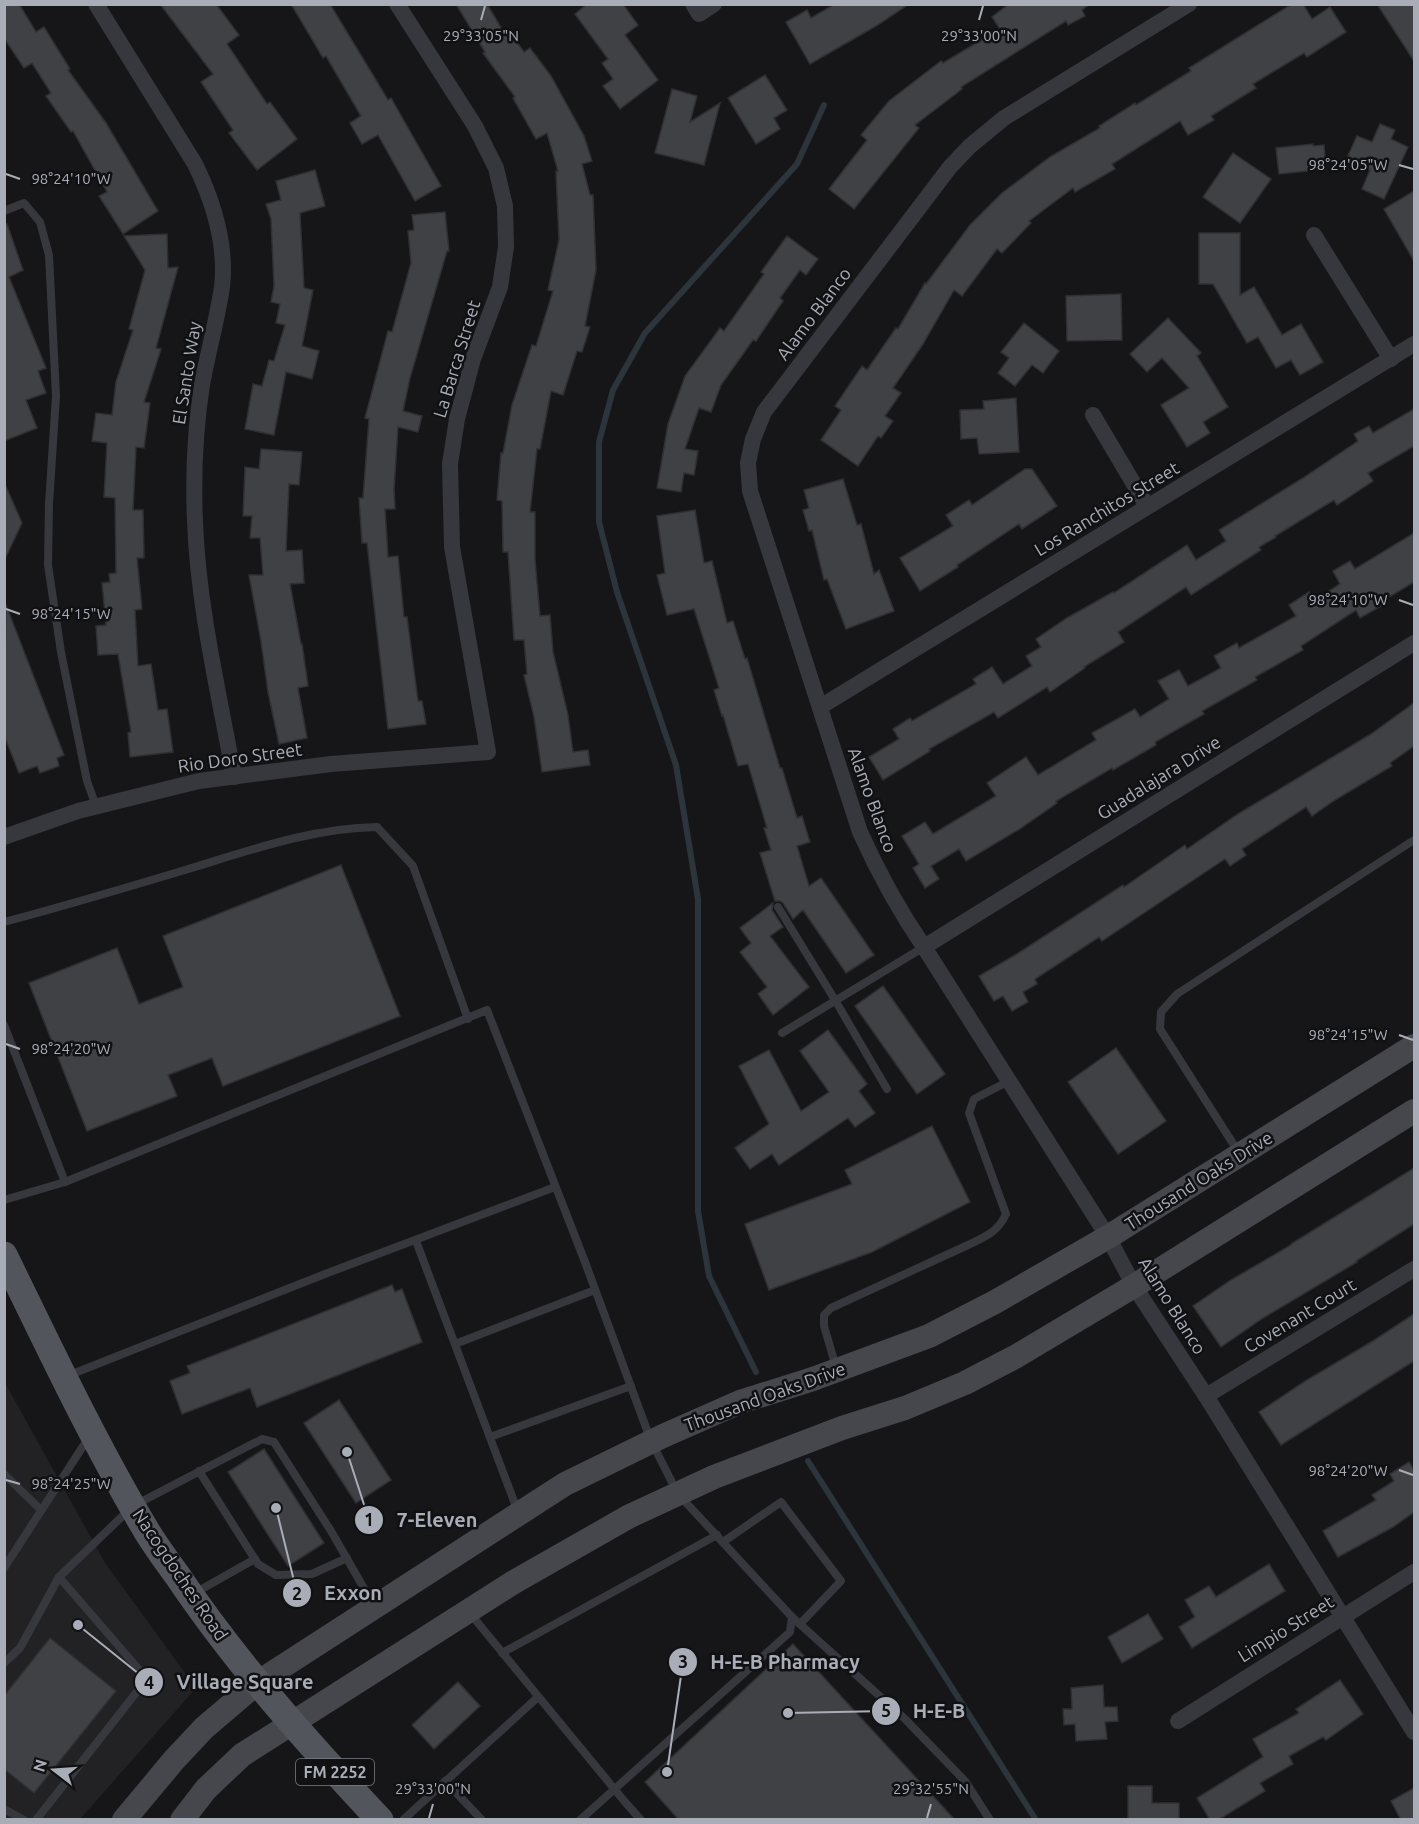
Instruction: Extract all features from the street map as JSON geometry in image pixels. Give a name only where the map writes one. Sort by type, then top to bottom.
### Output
[{"type":"main road","name":"Thousand Oaks Drive","points":[[124,1820],[204,1728],[257,1683],[565,1484],[651,1441],[740,1402],[837,1371],[929,1336],[995,1302],[1108,1237],[1414,1046]]},
{"type":"main road","points":[[182,1820],[206,1789],[242,1755],[514,1582],[628,1517],[678,1494],[725,1473],[842,1428],[905,1408],[965,1383],[1015,1357],[1134,1286],[1414,1111]]},
{"type":"main road","name":"Nacogdoches Road","points":[[4,1255],[91,1433],[147,1530],[190,1595],[257,1683],[291,1723]]},
{"type":"main road","name":"FM 2252","points":[[291,1723],[380,1820]]},
{"type":"street","name":"El Santo Way","points":[[96,4],[195,164],[205,184],[219,230],[222,285],[202,386],[195,453],[195,521],[200,581],[210,647],[234,777]]},
{"type":"street","name":"La Barca Street","points":[[397,4],[475,126],[496,168],[505,206],[506,247],[500,287],[473,359],[457,418],[450,464],[452,547],[488,753]]},
{"type":"street","points":[[696,9],[714,4]]},
{"type":"street","name":"Alamo Blanco","points":[[1189,4],[1004,118],[950,166],[764,412],[753,439],[748,463],[750,491],[860,832],[878,872],[898,909],[1108,1237],[1134,1286],[1206,1396],[1414,1732]]},
{"type":"street","points":[[1314,235],[1391,359]]},
{"type":"street","name":"Los Ranchitos Street","points":[[820,707],[1414,344]]},
{"type":"street","points":[[1093,415],[1147,506]]},
{"type":"street","name":"Guadalajara Drive","points":[[924,947],[1414,643]]},
{"type":"street","name":"Rio Doro Street","points":[[4,837],[96,806],[199,781],[331,764],[488,753]]},
{"type":"street","name":"Covenant Court","points":[[1206,1396],[1414,1269]]},
{"type":"street","name":"Limpio Street","points":[[1178,1720],[1414,1572]]},
{"type":"lane","points":[[4,211],[24,203],[40,222],[49,255],[56,396],[49,504],[48,565],[61,652],[78,738],[87,781],[96,806]]},
{"type":"lane","points":[[4,922],[108,894],[288,838],[357,827],[377,827],[413,866],[468,1019]]},
{"type":"lane","points":[[1240,1155],[1160,1029],[1161,1012],[1177,994],[1414,840]]},
{"type":"lane","points":[[778,907],[887,1089]]},
{"type":"lane","points":[[782,1033],[924,947]]},
{"type":"lane","points":[[4,1200],[65,1182],[487,1010],[651,1441],[678,1494],[792,1617],[905,1719],[965,1781],[990,1820]]},
{"type":"lane","points":[[4,1025],[65,1182]]},
{"type":"lane","points":[[837,1371],[824,1326],[824,1315],[831,1308],[985,1237],[1000,1226],[1006,1214],[969,1113],[974,1099],[1009,1081]]},
{"type":"lane","points":[[64,1377],[555,1187]]},
{"type":"lane","points":[[416,1241],[519,1514]]},
{"type":"lane","points":[[455,1344],[595,1290]]},
{"type":"lane","points":[[490,1437],[631,1386]]},
{"type":"lane","points":[[4,1568],[91,1433]]},
{"type":"lane","points":[[4,1663],[20,1648],[58,1577],[133,1506],[262,1438],[274,1442],[375,1607]]},
{"type":"lane","points":[[199,1471],[258,1564],[276,1575],[312,1574],[347,1558]]},
{"type":"lane","points":[[4,1474],[41,1510]]},
{"type":"lane","points":[[502,1653],[720,1538],[781,1502],[842,1581],[800,1624]]},
{"type":"lane","points":[[190,1595],[255,1559]]},
{"type":"lane","points":[[36,1820],[143,1684],[142,1673],[58,1577]]},
{"type":"lane","points":[[468,1611],[641,1820]]},
{"type":"lane","points":[[580,1820],[790,1632],[792,1617]]},
{"type":"lane","points":[[403,1820],[538,1697]]},
{"type":"lane","points":[[445,1781],[482,1820]]},
{"type":"lane","points":[[4,1809],[24,1820]]},
{"type":"shaded area","points":[[4,1381],[105,1563],[196,1688],[80,1819],[5,1819]]},
{"type":"building","points":[[4,4],[19,4],[36,32],[44,27],[70,69],[68,70],[106,123],[158,211],[123,234],[99,196],[107,192],[73,131],[71,132],[46,96],[51,93],[32,63],[24,68],[4,38]]},
{"type":"building","points":[[160,4],[216,4],[239,35],[227,44],[267,104],[270,102],[297,139],[257,170],[229,133],[233,130],[201,82],[213,74]]},
{"type":"building","points":[[291,4],[330,4],[388,100],[391,98],[441,186],[415,201],[378,135],[362,144],[350,123],[361,116],[326,56],[323,58]]},
{"type":"building","points":[[456,4],[487,4],[506,36],[510,33],[524,52],[530,48],[551,76],[584,136],[592,161],[582,164],[590,195],[593,195],[596,270],[585,326],[590,327],[582,352],[577,351],[563,395],[551,391],[540,449],[537,449],[530,512],[535,512],[535,560],[540,616],[550,615],[553,652],[568,715],[573,752],[588,750],[590,765],[542,772],[534,717],[524,675],[527,674],[524,640],[514,640],[508,552],[503,552],[502,501],[497,500],[501,453],[503,453],[512,405],[532,345],[536,346],[553,291],[548,290],[559,240],[556,171],[558,171],[547,133],[536,139],[513,98],[515,97],[483,53],[485,52]]},
{"type":"building","points":[[587,4],[623,4],[638,25],[625,35],[658,80],[620,109],[603,86],[613,79],[602,63],[608,59],[575,14]]},
{"type":"building","points":[[835,4],[909,4],[810,64],[786,22],[807,10],[811,18]]},
{"type":"building","points":[[1009,4],[1090,4],[1082,10],[1085,16],[1068,25],[1066,21],[961,87],[962,89],[915,125],[919,128],[854,209],[829,189],[867,140],[861,135],[889,101],[941,61],[943,63],[1000,29],[992,17]]},
{"type":"building","points":[[1292,4],[1303,4],[1312,19],[1330,7],[1346,32],[1307,57],[1304,53],[1253,84],[1256,88],[1211,116],[1214,120],[1188,135],[1180,121],[1112,164],[1115,169],[1075,192],[1073,188],[1029,221],[1031,223],[1002,253],[997,249],[962,296],[954,290],[923,344],[893,388],[901,393],[885,416],[893,421],[881,438],[878,436],[858,466],[821,440],[841,410],[835,406],[862,366],[867,370],[896,328],[898,329],[925,283],[970,225],[1002,193],[1050,157],[1100,128],[1099,126],[1135,103],[1136,105],[1191,71],[1189,68]]},
{"type":"building","points":[[1377,4],[1414,4],[1414,61]]},
{"type":"building","points":[[765,75],[787,110],[774,118],[780,129],[756,144],[728,98]]},
{"type":"building","points":[[672,89],[697,96],[690,122],[720,103],[704,165],[655,153]]},
{"type":"building","points":[[1380,124],[1395,130],[1391,139],[1408,147],[1384,199],[1362,189],[1370,170],[1346,160],[1357,136],[1372,142]]},
{"type":"building","points":[[1313,144],[1313,146],[1324,145],[1326,169],[1279,174],[1276,148]]},
{"type":"building","points":[[1233,153],[1271,179],[1240,223],[1203,197]]},
{"type":"building","points":[[315,170],[325,206],[300,213],[304,288],[313,290],[302,346],[319,351],[312,379],[286,372],[274,435],[245,429],[253,384],[262,386],[269,360],[274,361],[285,325],[276,323],[280,304],[271,302],[274,286],[271,219],[266,204],[281,200],[276,181]]},
{"type":"building","points":[[1414,191],[1414,261],[1384,209]]},
{"type":"building","points":[[445,212],[449,251],[447,251],[410,378],[403,411],[422,416],[418,432],[398,427],[395,509],[385,509],[388,557],[398,556],[404,617],[407,617],[418,701],[422,701],[426,724],[388,729],[367,543],[362,543],[359,498],[363,498],[369,419],[365,418],[388,331],[392,332],[411,263],[408,231],[414,230],[412,215]]},
{"type":"building","points":[[4,224],[7,224],[23,270],[9,277],[46,368],[38,371],[46,393],[26,400],[37,428],[4,441]]},
{"type":"building","points":[[1199,233],[1240,233],[1240,295],[1254,287],[1282,335],[1301,324],[1323,362],[1300,375],[1291,360],[1276,368],[1258,337],[1247,343],[1213,284],[1199,284]]},
{"type":"building","points":[[167,234],[168,268],[178,267],[156,348],[161,349],[144,402],[150,403],[144,448],[136,447],[133,510],[143,510],[144,558],[137,558],[142,609],[135,610],[138,666],[151,664],[158,710],[167,709],[173,752],[130,757],[128,733],[131,732],[118,654],[98,655],[96,626],[106,625],[102,583],[110,582],[109,574],[116,573],[115,498],[104,497],[107,443],[92,441],[96,413],[112,415],[116,382],[133,330],[129,329],[145,270],[124,236]]},
{"type":"building","points":[[787,236],[818,259],[806,275],[800,270],[780,298],[783,301],[756,341],[753,340],[721,385],[711,412],[699,408],[685,449],[698,451],[694,475],[684,473],[681,492],[657,488],[668,424],[685,376],[720,328],[724,331],[764,274],[761,272]]},
{"type":"building","points":[[1121,294],[1122,340],[1067,341],[1066,296]]},
{"type":"building","points":[[1168,318],[1201,353],[1197,356],[1228,407],[1203,422],[1210,433],[1187,447],[1161,405],[1189,388],[1162,358],[1147,372],[1130,354]]},
{"type":"building","points":[[1024,323],[1059,351],[1043,373],[1032,365],[1015,386],[998,373],[1009,358],[1001,352]]},
{"type":"building","points":[[1016,398],[1019,452],[979,454],[977,438],[961,439],[960,410],[984,409],[983,401]]},
{"type":"building","points":[[1414,409],[1414,446],[1368,473],[1373,481],[1337,505],[1334,500],[1275,536],[1259,547],[1261,550],[1191,595],[1186,587],[1118,632],[1124,642],[1050,692],[1047,687],[998,718],[994,712],[929,749],[930,751],[883,780],[869,757],[899,739],[893,729],[910,718],[912,721],[976,684],[973,679],[992,667],[1003,684],[1032,666],[1026,656],[1041,647],[1036,639],[1067,618],[1114,593],[1187,545],[1196,560],[1226,541],[1219,530],[1358,441],[1354,434],[1369,426],[1373,433]]},
{"type":"building","points":[[261,449],[302,452],[299,485],[289,484],[286,551],[302,550],[304,583],[290,584],[308,686],[298,688],[307,738],[279,744],[249,575],[263,575],[260,538],[250,538],[252,516],[243,516],[245,467],[259,469]]},
{"type":"building","points":[[1025,469],[1032,469],[1057,506],[1022,529],[1019,524],[920,591],[900,558],[953,526],[946,515],[969,500],[972,505]]},
{"type":"building","points":[[843,479],[857,525],[861,524],[874,574],[879,570],[894,611],[846,629],[827,579],[824,580],[812,530],[809,531],[803,510],[809,508],[804,490]]},
{"type":"building","points":[[4,482],[22,523],[4,561]]},
{"type":"building","points":[[695,510],[704,563],[712,561],[727,623],[733,621],[745,659],[747,658],[797,818],[802,816],[810,842],[797,846],[809,886],[821,878],[874,955],[846,973],[803,910],[793,919],[783,903],[775,901],[760,853],[771,850],[764,828],[767,828],[748,764],[738,766],[714,690],[719,688],[694,609],[667,615],[657,575],[665,573],[657,516]]},
{"type":"building","points":[[1414,533],[1414,582],[1379,603],[1381,606],[1360,618],[1356,610],[1301,646],[1303,650],[1255,677],[1257,680],[1202,711],[1204,714],[1155,742],[1156,745],[1056,801],[1057,803],[1018,830],[966,861],[959,849],[931,866],[939,879],[925,888],[913,868],[919,864],[902,836],[925,822],[933,834],[996,796],[987,783],[1026,757],[1038,775],[1096,740],[1092,733],[1135,709],[1140,717],[1169,699],[1158,681],[1179,670],[1188,686],[1221,668],[1214,656],[1237,643],[1239,648],[1296,616],[1289,605],[1309,592],[1315,600],[1340,584],[1333,571],[1350,561],[1355,569]]},
{"type":"building","points":[[6,605],[64,755],[57,758],[59,766],[40,773],[37,766],[19,773],[4,735]]},
{"type":"building","points":[[1414,703],[1414,746],[1390,763],[1392,766],[1312,816],[1306,807],[1242,849],[1246,855],[1230,866],[1225,859],[1102,941],[1099,937],[1035,979],[1037,984],[1023,992],[1028,1002],[1012,1011],[1003,996],[994,1001],[979,976],[1123,885],[1124,887],[1185,845],[1187,849],[1238,814],[1371,734]]},
{"type":"building","points":[[341,865],[400,1016],[223,1086],[212,1058],[168,1075],[177,1096],[87,1131],[29,983],[117,948],[139,1004],[183,987],[163,936]]},
{"type":"building","points":[[773,903],[772,910],[783,927],[770,936],[809,987],[773,1015],[758,994],[767,987],[740,952],[751,943],[740,928]]},
{"type":"building","points":[[883,986],[945,1074],[917,1094],[855,1006]]},
{"type":"building","points":[[828,1030],[867,1084],[859,1091],[875,1113],[855,1127],[848,1118],[779,1165],[772,1154],[750,1169],[735,1148],[769,1124],[739,1066],[769,1050],[801,1111],[829,1092],[800,1051]]},
{"type":"building","points":[[1116,1048],[1166,1121],[1118,1154],[1068,1082]]},
{"type":"building","points":[[932,1126],[970,1202],[872,1252],[769,1290],[745,1224],[852,1184],[845,1170]]},
{"type":"building","points":[[1414,1168],[1414,1224],[1357,1262],[1263,1318],[1221,1347],[1193,1306],[1231,1280]]},
{"type":"building","points":[[392,1285],[395,1292],[402,1289],[422,1342],[257,1407],[250,1388],[182,1414],[170,1381],[190,1373],[187,1366]]},
{"type":"building","points":[[1414,1314],[1414,1361],[1281,1445],[1259,1412]]},
{"type":"building","points":[[339,1400],[391,1480],[356,1503],[304,1423]]},
{"type":"building","points":[[264,1449],[324,1543],[288,1566],[228,1472]]},
{"type":"building","points":[[1409,1462],[1414,1471],[1414,1512],[1393,1527],[1338,1557],[1323,1531],[1376,1500],[1372,1495],[1394,1481],[1390,1474]]},
{"type":"building","points":[[1269,1564],[1285,1591],[1192,1648],[1179,1627],[1195,1617],[1185,1600],[1209,1586],[1216,1597]]},
{"type":"building","points":[[1148,1614],[1163,1639],[1122,1663],[1108,1637]]},
{"type":"building","points":[[50,1638],[116,1691],[34,1793],[4,1769],[4,1696]]},
{"type":"building","points":[[793,1644],[955,1820],[679,1820],[645,1782]]},
{"type":"building","points":[[1340,1680],[1363,1714],[1326,1740],[1323,1737],[1289,1756],[1293,1764],[1260,1783],[1265,1791],[1218,1820],[1210,1820],[1197,1798],[1263,1757],[1253,1739],[1299,1713],[1296,1709]]},
{"type":"building","points":[[458,1682],[480,1706],[434,1749],[412,1725]]},
{"type":"building","points":[[1103,1685],[1104,1707],[1117,1707],[1118,1721],[1105,1722],[1107,1739],[1076,1741],[1075,1724],[1064,1725],[1063,1709],[1072,1709],[1071,1688]]},
{"type":"building","points":[[1128,1786],[1152,1786],[1152,1803],[1179,1803],[1179,1820],[1128,1820]]},
{"type":"building","points":[[1414,1788],[1414,1820],[1401,1820],[1391,1801]]},
{"type":"waterway","points":[[756,1372],[709,1276],[698,1211],[698,899],[676,765],[617,592],[599,522],[599,442],[613,390],[645,333],[797,164],[824,105]]},
{"type":"waterway","points":[[808,1461],[1036,1820]]},
{"type":"place","name":"7-Eleven","points":[[347,1452]]},
{"type":"place","name":"Exxon","points":[[276,1508]]},
{"type":"place","name":"Village Square","points":[[78,1625]]},
{"type":"place","name":"H-E-B","points":[[788,1713]]},
{"type":"place","name":"H-E-B Pharmacy","points":[[667,1772]]}]
